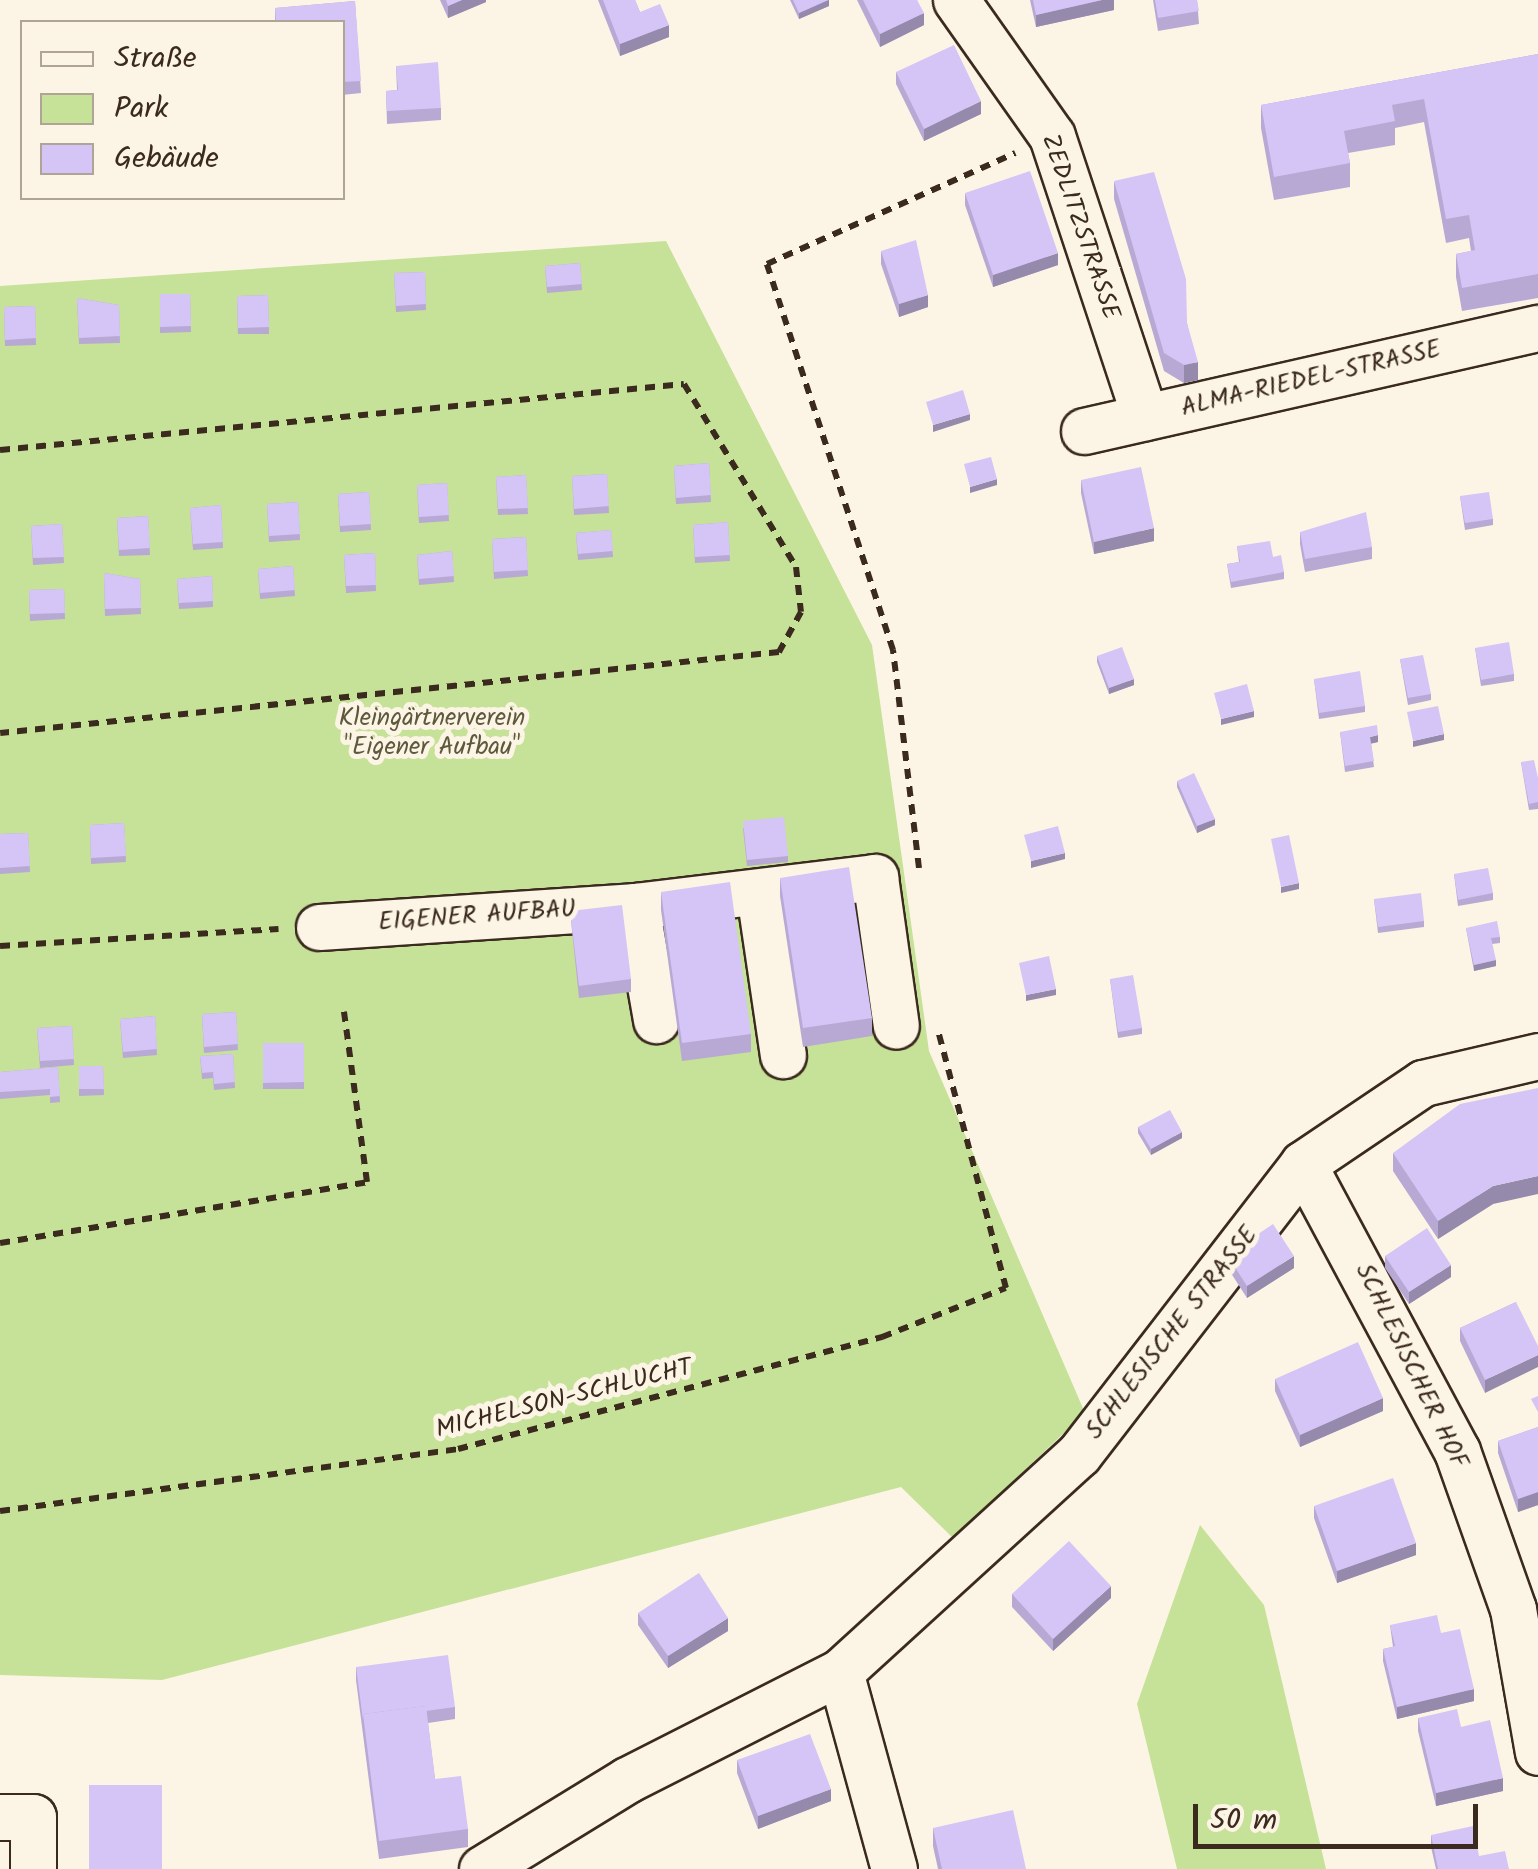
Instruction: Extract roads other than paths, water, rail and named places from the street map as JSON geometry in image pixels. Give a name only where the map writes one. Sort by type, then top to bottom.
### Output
[{"type":"street","name":"ZEDLITZSTRASSE","points":[[956,0],[1052,136],[1145,417]]},
{"type":"street","name":"ALMA-RIEDEL-STRASSE","points":[[1084,431],[1538,330]]},
{"type":"street","name":"EIGENER AUFBAU","points":[[319,927],[636,906],[875,876],[916,1017]]},
{"type":"street","points":[[758,893],[783,1055]]},
{"type":"street","points":[[636,906],[656,1020]]},
{"type":"street","name":"SCHLESISCHE STRASSE","points":[[482,1869],[627,1780],[840,1672],[1079,1454],[1303,1164],[1423,1083],[1538,1056]]},
{"type":"street","name":"SCHLESISCHER HOF","points":[[1303,1164],[1457,1451],[1513,1609],[1538,1752]]},
{"type":"street","points":[[840,1672],[894,1869]]},
{"type":"street","points":[[0,1817],[34,1817],[32,1869]]},
{"type":"park label","name":"Kleingärtnerverein \"Eigener Aufbau\"","points":[[432,734]]}]
